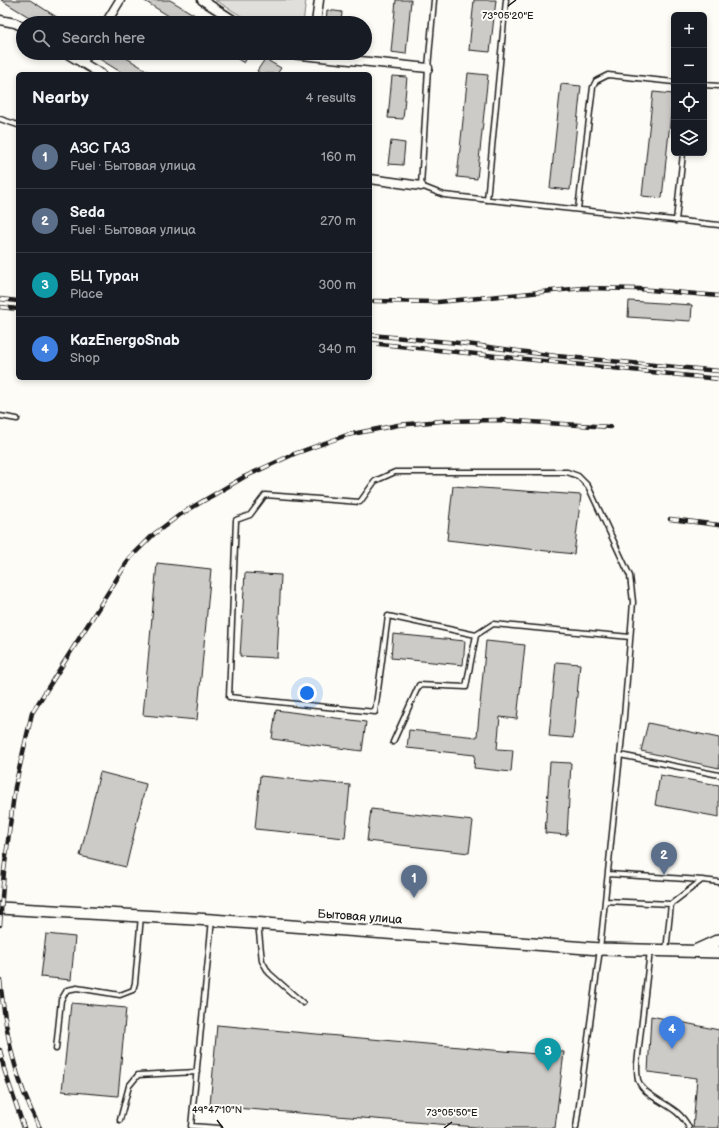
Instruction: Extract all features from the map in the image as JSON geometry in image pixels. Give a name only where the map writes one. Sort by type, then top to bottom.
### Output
[{"type":"main road","name":"Бытовая улица","points":[[0,908],[258,923],[600,949],[650,951],[697,950],[719,952]]},
{"type":"main road","points":[[697,950],[719,940]]},
{"type":"street","points":[[110,16],[120,0]]},
{"type":"street","points":[[202,0],[227,16]]},
{"type":"street","points":[[317,16],[319,0]]},
{"type":"street","points":[[0,20],[16,24]]},
{"type":"street","points":[[77,60],[98,72]]},
{"type":"street","points":[[362,60],[428,68]]},
{"type":"street","points":[[372,179],[421,186]]},
{"type":"lane","points":[[434,0],[428,68],[421,186],[444,195],[719,225]]},
{"type":"lane","points":[[487,200],[506,0]]},
{"type":"lane","points":[[578,209],[593,87],[596,81],[608,75],[671,82]]},
{"type":"lane","points":[[707,85],[719,86]]},
{"type":"lane","points":[[0,119],[16,124]]},
{"type":"lane","points":[[676,221],[683,156]]},
{"type":"lane","points":[[0,416],[17,419]]},
{"type":"lane","points":[[576,1128],[600,949],[620,754],[633,602],[630,576],[588,486],[578,476],[567,472],[395,472],[375,481],[360,502],[265,495],[250,514],[236,520],[229,697],[375,712],[388,616],[476,635],[494,624],[630,637]]},
{"type":"lane","points":[[393,742],[419,685],[466,687],[476,635]]},
{"type":"lane","points":[[620,754],[719,775]]},
{"type":"lane","points":[[608,874],[719,882]]},
{"type":"lane","points":[[605,901],[670,904],[702,880]]},
{"type":"lane","points":[[666,951],[670,904]]},
{"type":"lane","points":[[56,1049],[61,1000],[66,990],[77,988],[120,995],[132,990],[136,983],[141,916]]},
{"type":"lane","points":[[212,920],[191,1127],[219,1128]]},
{"type":"lane","points":[[258,923],[262,961],[269,973],[303,1003]]},
{"type":"lane","points":[[650,951],[637,1064],[638,1079],[650,1095],[672,1107],[686,1121],[689,1128]]},
{"type":"lane","points":[[120,1120],[129,1086],[138,1075],[197,1072]]},
{"type":"shaded area","points":[[215,0],[306,0],[304,16],[241,16]]},
{"type":"building","points":[[1,0],[30,0],[55,16],[27,16]]},
{"type":"building","points":[[143,0],[170,0],[196,16],[169,16]]},
{"type":"building","points":[[396,0],[411,0],[406,54],[391,52]]},
{"type":"building","points":[[474,0],[496,0],[490,52],[469,50]]},
{"type":"building","points":[[327,10],[342,12],[342,16],[327,16]]},
{"type":"building","points":[[101,60],[130,60],[150,72],[121,72]]},
{"type":"building","points":[[264,60],[281,68],[278,72],[257,71]]},
{"type":"building","points":[[468,73],[488,75],[477,179],[457,177]]},
{"type":"building","points":[[392,76],[407,77],[403,119],[388,118]]},
{"type":"building","points":[[561,84],[581,86],[570,190],[550,188]]},
{"type":"building","points":[[653,92],[671,94],[671,113],[662,198],[642,196]]},
{"type":"building","points":[[391,141],[405,143],[403,165],[388,164]]},
{"type":"building","points":[[629,301],[692,305],[691,321],[628,317]]},
{"type":"building","points":[[453,486],[581,495],[574,554],[447,540]]},
{"type":"building","points":[[157,563],[211,569],[197,720],[143,715]]},
{"type":"building","points":[[245,573],[281,575],[277,658],[240,656]]},
{"type":"building","points":[[393,634],[465,641],[463,665],[391,658]]},
{"type":"building","points":[[486,641],[525,645],[517,719],[500,717],[497,749],[513,750],[511,772],[474,768],[475,755],[407,748],[409,730],[477,737]]},
{"type":"building","points":[[556,662],[580,664],[573,738],[549,736]]},
{"type":"building","points":[[276,710],[366,722],[362,751],[272,739]]},
{"type":"building","points":[[648,723],[719,738],[719,768],[641,751]]},
{"type":"building","points":[[550,762],[571,763],[567,835],[545,833]]},
{"type":"building","points":[[100,772],[146,784],[126,867],[80,856]]},
{"type":"building","points":[[660,775],[719,785],[719,817],[655,805]]},
{"type":"building","points":[[260,776],[350,785],[345,838],[255,829]]},
{"type":"building","points":[[371,809],[473,821],[469,853],[367,841]]},
{"type":"building","points":[[46,934],[75,937],[71,980],[41,977]]},
{"type":"building","points":[[71,1003],[126,1008],[118,1096],[62,1091]]},
{"type":"building","points":[[651,1016],[719,1030],[719,1128],[693,1128],[697,1078],[648,1072]]},
{"type":"building","points":[[217,1025],[537,1054],[537,1050],[564,1052],[555,1128],[489,1128],[210,1106]]},
{"type":"railway","points":[[374,301],[438,302],[583,288],[639,289],[719,296]]},
{"type":"railway","points":[[0,299],[16,301]]},
{"type":"railway","points":[[0,307],[16,309]]},
{"type":"railway","points":[[372,335],[459,343],[556,356],[719,371]]},
{"type":"railway","points":[[372,343],[719,379]]},
{"type":"railway","points":[[0,925],[4,871],[15,787],[32,713],[130,558],[154,534],[181,514],[244,477],[294,454],[347,435],[398,425],[441,421],[499,420],[611,427]]},
{"type":"railway","points":[[670,519],[719,525]]},
{"type":"railway","points":[[0,980],[12,1056],[24,1092],[40,1128]]},
{"type":"railway","points":[[0,1050],[4,1069],[24,1128]]},
{"type":"place","name":"Seda","points":[[664,875]]},
{"type":"place","name":"АЗС ГАЗ","points":[[414,898]]},
{"type":"place","name":"KazEnergoSnab","points":[[672,1049]]},
{"type":"place","name":"БЦ Туран","points":[[548,1071]]}]
